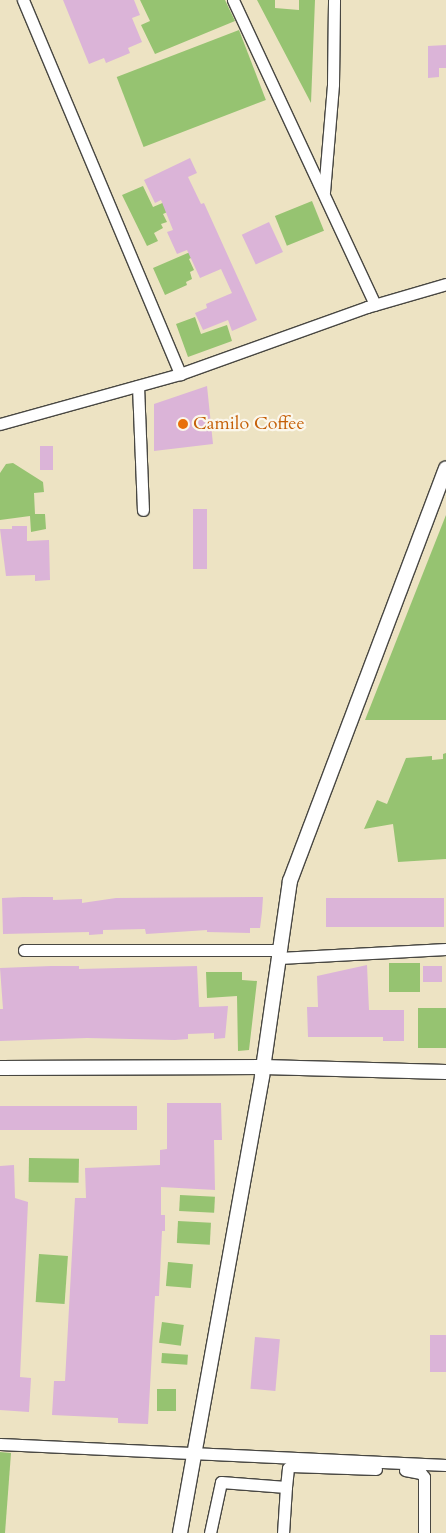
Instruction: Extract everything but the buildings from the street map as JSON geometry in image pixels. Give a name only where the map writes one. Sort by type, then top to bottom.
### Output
[{"type":"street","points":[[23,0],[180,374]]},
{"type":"street","points":[[233,0],[375,304]]},
{"type":"street","points":[[323,194],[333,84],[334,0]]},
{"type":"street","points":[[0,424],[180,374],[375,304],[446,284]]},
{"type":"street","points":[[138,386],[143,510]]},
{"type":"street","points":[[180,1533],[263,1067],[290,881],[446,469]]},
{"type":"street","points":[[24,950],[279,954],[446,950]]},
{"type":"street","points":[[0,1068],[263,1067],[446,1072]]},
{"type":"street","points":[[0,1444],[194,1451],[446,1466]]},
{"type":"street","points":[[283,1533],[288,1468],[291,1466],[414,1470],[424,1478],[424,1533]]},
{"type":"street","points":[[210,1533],[221,1482],[286,1487]]},
{"type":"green space","points":[[140,0],[225,0],[235,21],[155,54],[141,25],[150,21]]},
{"type":"green space","points":[[257,0],[275,0],[275,8],[299,10],[299,0],[315,0],[311,103]]},
{"type":"green space","points":[[239,30],[266,100],[144,147],[117,77]]},
{"type":"green space","points":[[143,186],[153,207],[174,198],[178,207],[163,214],[167,222],[161,224],[163,228],[154,233],[158,241],[147,246],[122,195]]},
{"type":"green space","points":[[312,201],[324,231],[287,246],[275,216]]},
{"type":"green space","points":[[197,249],[199,254],[189,259],[194,270],[190,272],[192,279],[186,282],[187,285],[165,295],[153,268]]},
{"type":"green space","points":[[195,317],[201,334],[227,325],[232,341],[188,357],[176,324]]},
{"type":"green space","points":[[13,463],[43,482],[44,492],[34,493],[35,514],[45,514],[46,529],[31,532],[30,516],[0,520],[0,473],[6,464]]},
{"type":"green space","points":[[446,515],[446,720],[365,720]]},
{"type":"green space","points":[[446,753],[446,859],[398,862],[393,824],[364,829],[377,800],[387,804],[406,758],[432,756],[432,760],[443,759],[443,754]]},
{"type":"green space","points":[[389,963],[420,963],[420,992],[389,992]]},
{"type":"green space","points":[[206,972],[242,972],[242,980],[257,981],[249,1050],[238,1051],[237,996],[207,998]]},
{"type":"green space","points":[[418,1008],[446,1008],[446,1048],[418,1048]]},
{"type":"green space","points":[[29,1158],[79,1159],[79,1183],[29,1182]]},
{"type":"green space","points":[[180,1195],[215,1197],[214,1213],[179,1211]]},
{"type":"green space","points":[[178,1221],[211,1223],[210,1245],[177,1243]]},
{"type":"green space","points":[[39,1254],[68,1256],[65,1304],[36,1302]]},
{"type":"green space","points":[[168,1262],[193,1264],[191,1288],[166,1286]]},
{"type":"green space","points":[[162,1322],[184,1325],[181,1346],[159,1343]]},
{"type":"green space","points":[[162,1353],[188,1355],[187,1365],[161,1363]]},
{"type":"green space","points":[[157,1389],[176,1389],[176,1411],[157,1411]]},
{"type":"green space","points":[[0,1452],[11,1453],[5,1533],[0,1533]]},
{"type":"place","name":"Camilo Coffee","points":[[183,424]]}]
